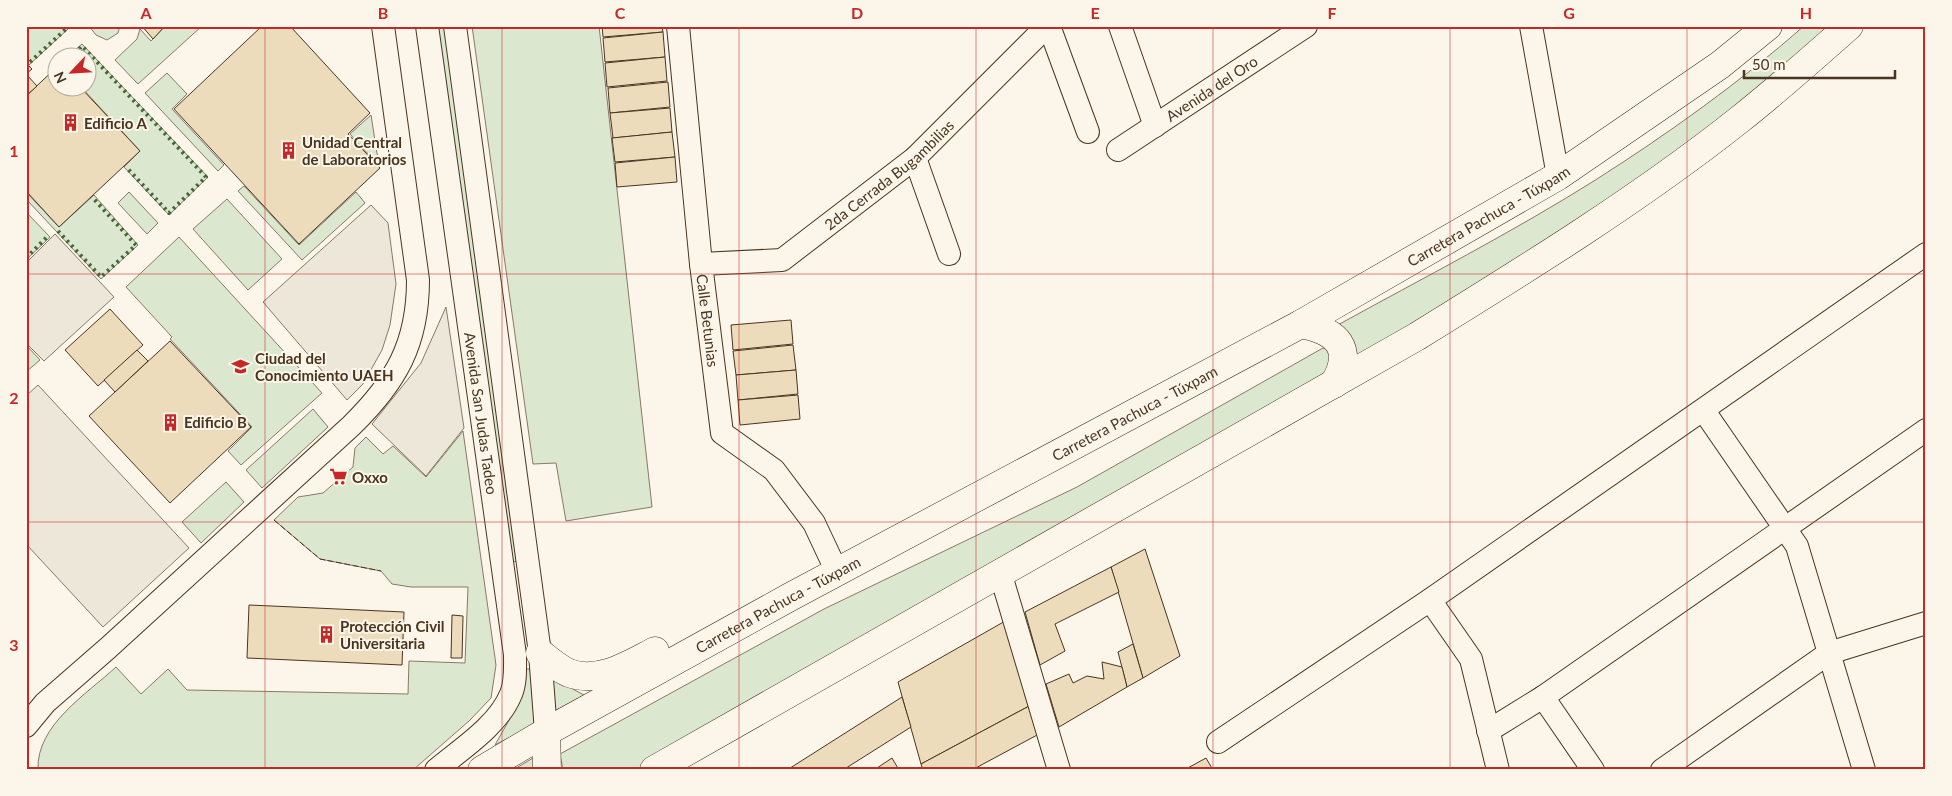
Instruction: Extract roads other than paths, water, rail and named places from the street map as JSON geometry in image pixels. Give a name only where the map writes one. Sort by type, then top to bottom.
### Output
[{"type":"main road","name":"Carretera Pachuca - Túxpam","points":[[482,770],[546,732],[790,597],[1301,324],[1558,176],[1720,65],[1768,26]]},
{"type":"main road","points":[[665,767],[1000,572],[1334,384],[1498,286],[1654,183],[1740,120],[1849,26]]},
{"type":"main road","points":[[1301,324],[1322,328],[1336,340],[1342,352],[1343,369],[1334,384]]},
{"type":"main road","points":[[527,654],[567,673],[579,676],[603,674],[621,668],[736,609],[790,597]]},
{"type":"main road","points":[[546,732],[547,770]]},
{"type":"street","points":[[26,720],[108,648],[351,426],[385,389],[407,351],[418,304],[418,280],[383,26]]},
{"type":"street","name":"Avenida San Judas Tadeo","points":[[427,26],[527,654],[546,732]]},
{"type":"street","name":"Avenida San Judas Tadeo","points":[[436,770],[494,718],[511,694],[515,676],[527,654],[455,26]]},
{"type":"street","name":"Calle Betunias","points":[[678,26],[701,264],[722,433],[774,470],[814,523],[837,572]]},
{"type":"street","points":[[1048,26],[1088,132]]},
{"type":"street","name":"2da Cerrada Bugambilias","points":[[701,264],[782,260],[915,158],[1048,26]]},
{"type":"street","points":[[1120,26],[1155,126]]},
{"type":"street","name":"Avenida del Oro","points":[[1118,150],[1306,26]]},
{"type":"street","points":[[1531,26],[1558,176]]},
{"type":"street","points":[[915,158],[950,254]]},
{"type":"street","points":[[1218,742],[1430,600],[1704,411],[1926,254]]},
{"type":"street","points":[[1704,411],[1787,528],[1797,546],[1864,770]]},
{"type":"street","points":[[1488,731],[1543,698],[1926,430]]},
{"type":"street","points":[[1000,572],[1059,770]]},
{"type":"street","points":[[1430,600],[1471,659],[1498,770]]},
{"type":"street","points":[[1662,770],[1829,653],[1926,623]]},
{"type":"street","points":[[1543,698],[1593,770]]},
{"type":"street","points":[[26,726],[45,702]]},
{"type":"place","name":"Edificio A","points":[[70,123]]},
{"type":"place","name":"Unidad Central de Laboratorios","points":[[288,151]]},
{"type":"place","name":"Ciudad del Conocimiento UAEH","points":[[241,367]]},
{"type":"place","name":"Edificio B","points":[[170,422]]},
{"type":"place","name":"Oxxo","points":[[338,477]]},
{"type":"place","name":"Protección Civil Universitaria","points":[[326,635]]}]
